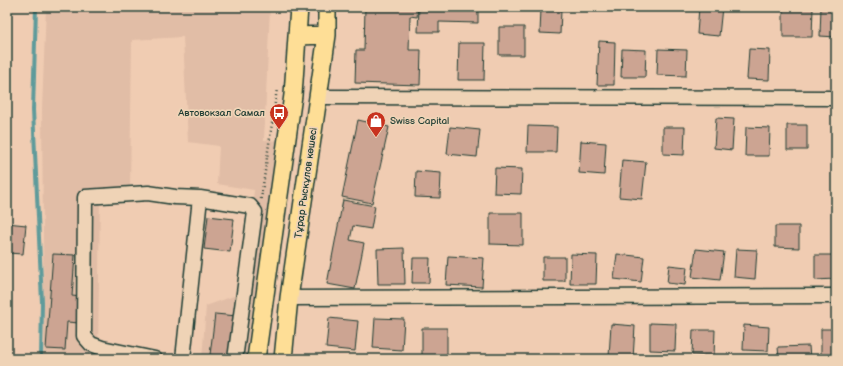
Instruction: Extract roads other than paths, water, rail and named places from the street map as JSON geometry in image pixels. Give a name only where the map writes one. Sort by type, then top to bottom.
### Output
[{"type":"main road","points":[[256,359],[292,102],[299,7]]},
{"type":"main road","name":"Тұрар Рыскұлов көшесі","points":[[283,359],[289,298],[327,35],[327,7]]},
{"type":"main road","points":[[298,36],[327,35]]},
{"type":"street","points":[[318,97],[836,98]]},
{"type":"street","points":[[155,359],[136,357],[102,348],[91,344],[84,336],[86,197],[148,194],[200,198],[250,206],[255,212],[235,359]]},
{"type":"street","points":[[183,359],[200,198]]},
{"type":"street","points":[[289,298],[836,296]]},
{"type":"waterway","points":[[36,7],[33,110],[42,302],[41,359]]},
{"type":"place","name":"Автовокзал Самал","points":[[279,130]]},
{"type":"place","name":"Swiss Capital","points":[[376,138]]}]
